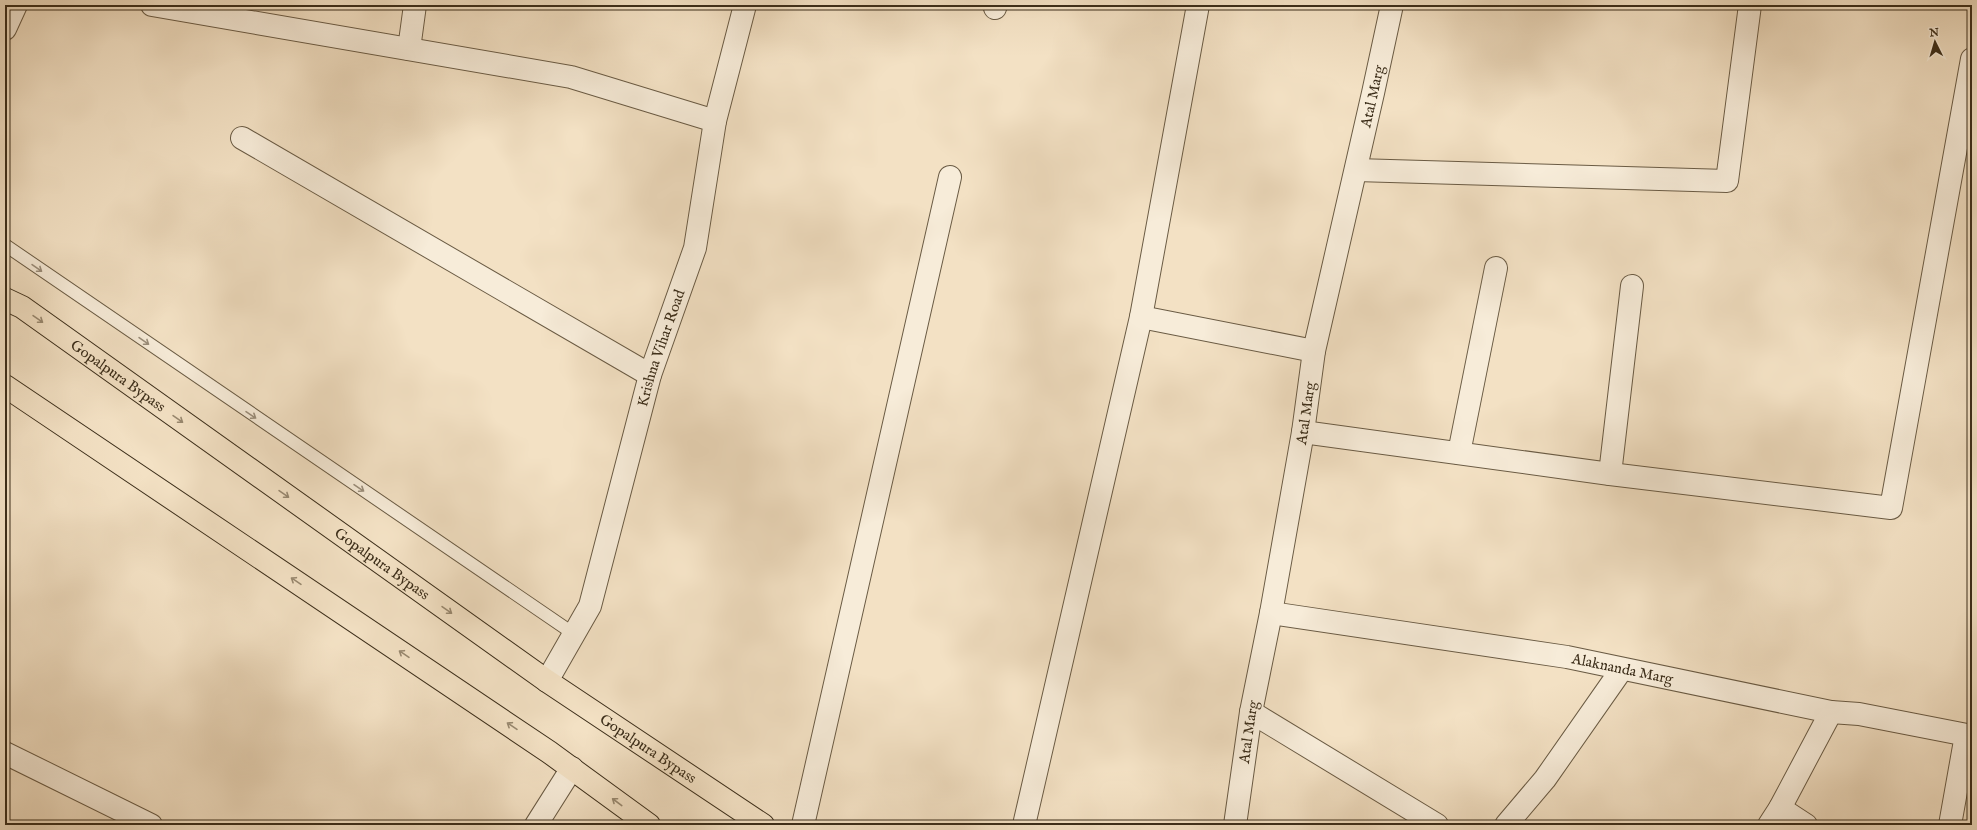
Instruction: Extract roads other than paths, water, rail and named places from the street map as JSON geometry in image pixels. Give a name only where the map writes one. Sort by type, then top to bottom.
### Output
[{"type":"main road","name":"Gopalpura Bypass","points":[[5,299],[22,307],[547,681],[762,825]]},
{"type":"main road","points":[[5,386],[572,768],[649,825]]},
{"type":"street","points":[[5,29],[16,5]]},
{"type":"street","points":[[152,5],[210,10],[409,49],[571,77],[716,121]]},
{"type":"street","points":[[409,49],[416,5]]},
{"type":"street","name":"Krishna Vihar Road","points":[[547,681],[590,606],[650,376],[695,248],[716,121],[744,5]]},
{"type":"street","points":[[1024,825],[1141,316],[1198,5]]},
{"type":"street","name":"Atal Marg","points":[[1236,825],[1251,712],[1271,613],[1303,432],[1314,350],[1356,170],[1392,5]]},
{"type":"street","points":[[1356,170],[1727,181],[1750,5]]},
{"type":"street","points":[[1303,432],[1610,474],[1891,508],[1972,58]]},
{"type":"street","points":[[242,138],[650,376]]},
{"type":"street","points":[[803,825],[950,177]]},
{"type":"street","points":[[1460,453],[1496,268]]},
{"type":"street","points":[[1610,474],[1632,286]]},
{"type":"street","points":[[1141,316],[1314,350]]},
{"type":"street","name":"Alaknanda Marg","points":[[1271,613],[1567,657],[1831,712],[1859,714],[1969,735]]},
{"type":"street","points":[[1506,825],[1545,779],[1622,669]]},
{"type":"street","points":[[1251,712],[1437,825]]},
{"type":"street","points":[[1806,825],[1775,817],[1831,712]]},
{"type":"street","points":[[1950,825],[1969,735]]},
{"type":"street","points":[[5,753],[151,825]]},
{"type":"street","points":[[536,825],[572,768]]},
{"type":"lane","points":[[5,246],[574,634]]}]
